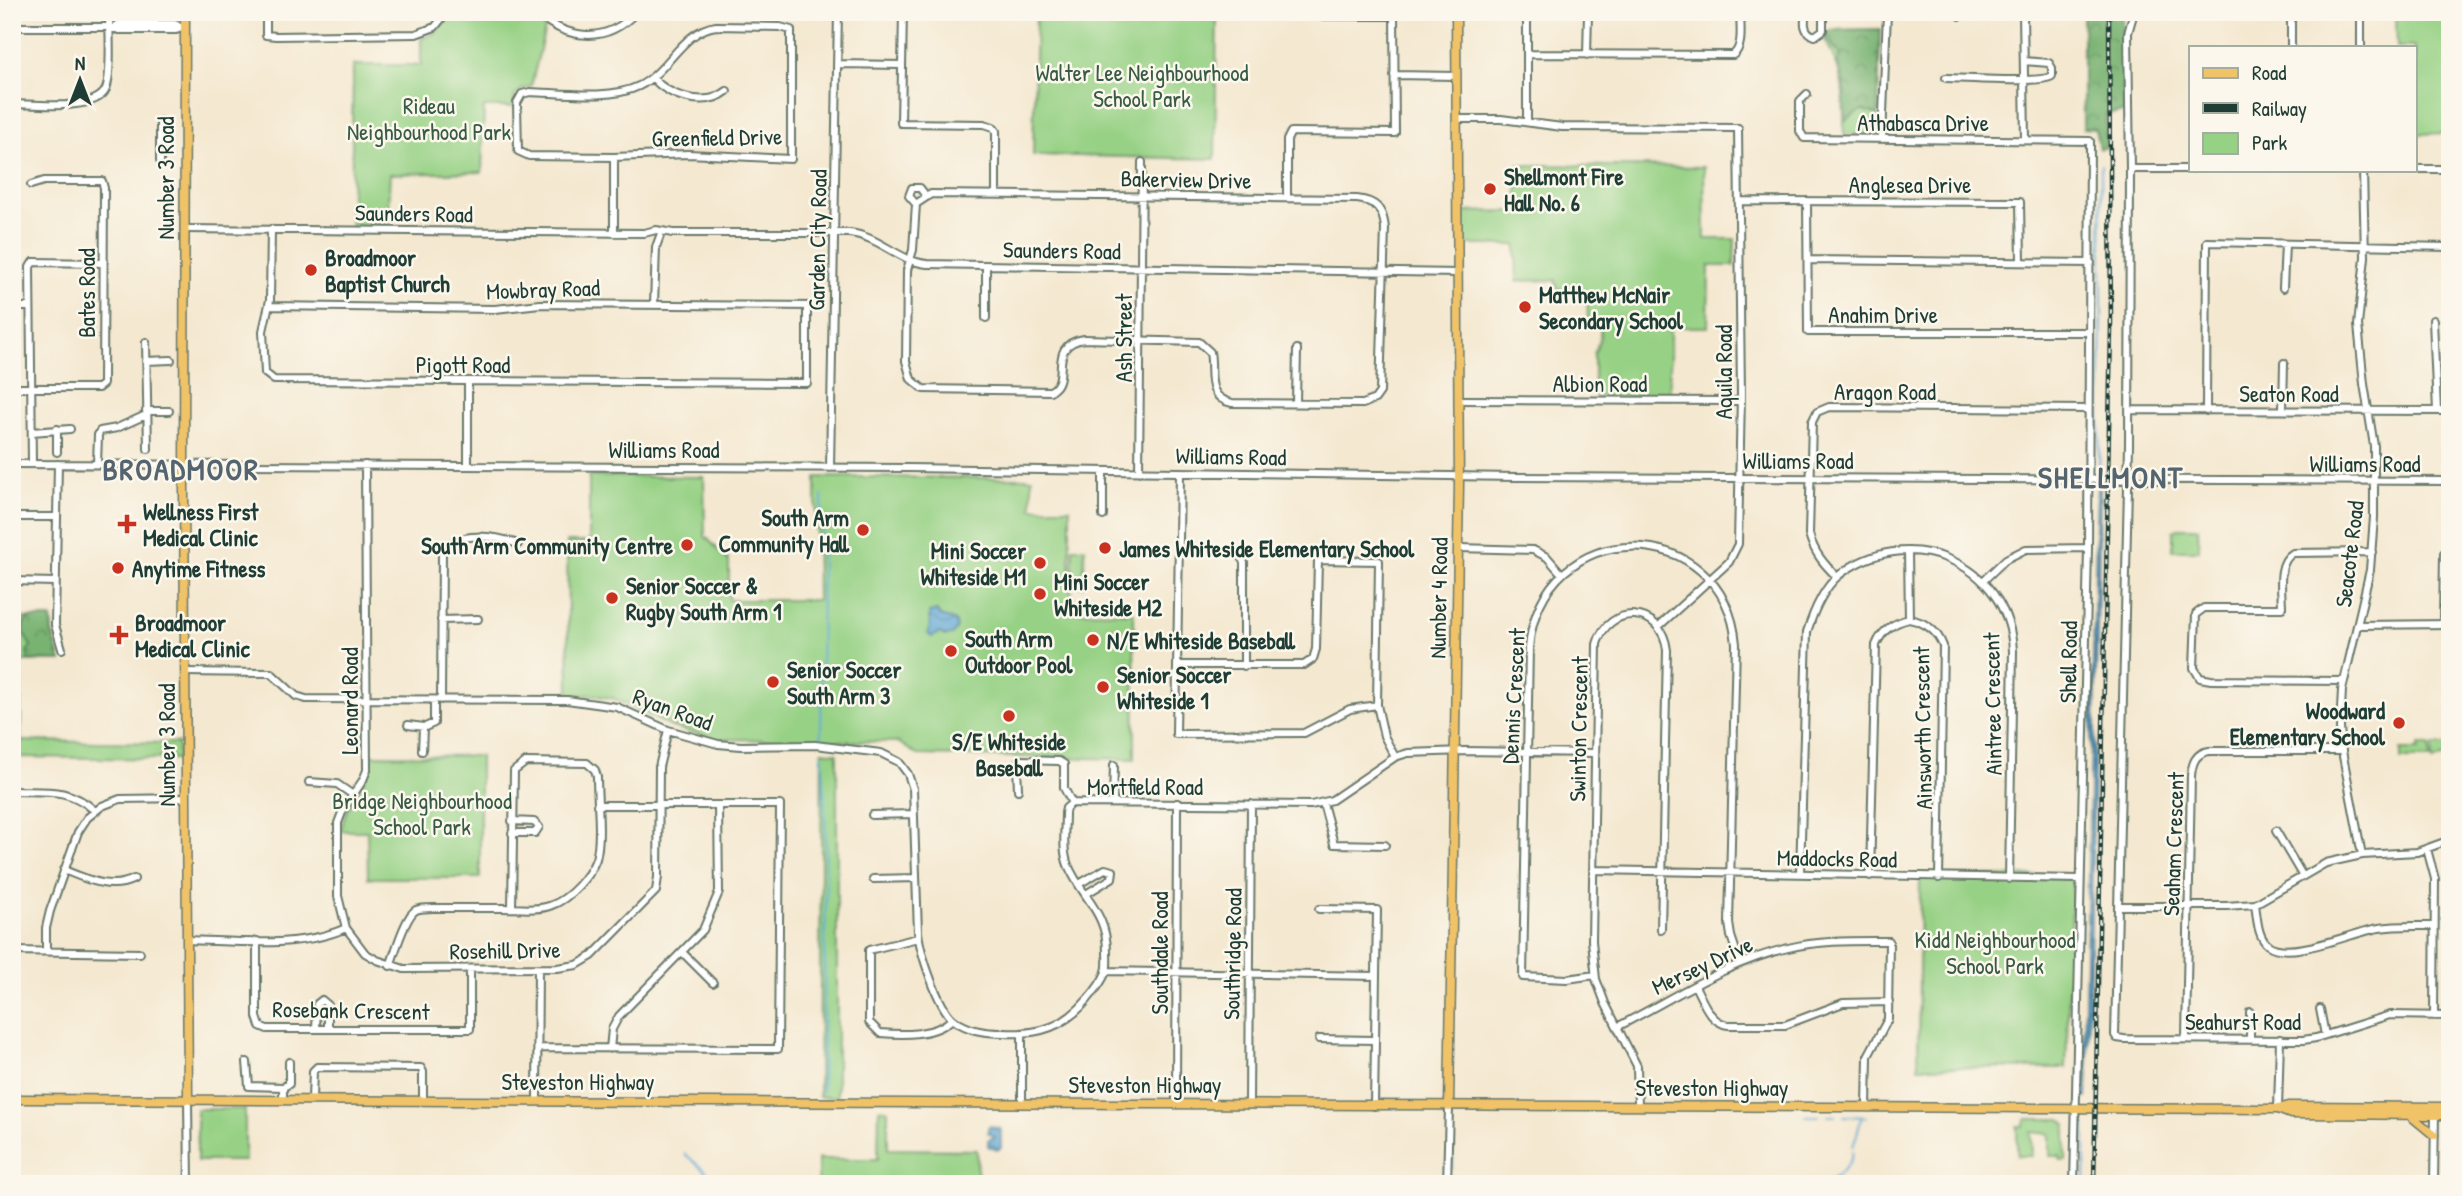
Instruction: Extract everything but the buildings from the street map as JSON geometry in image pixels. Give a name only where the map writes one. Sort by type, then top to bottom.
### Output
[{"type":"main road","name":"Number 3 Road","points":[[185,12],[182,27],[188,1099]]},
{"type":"main road","name":"Number 4 Road","points":[[1449,1107],[1459,476],[1456,12]]},
{"type":"main road","name":"Steveston Highway","points":[[12,1099],[1867,1107],[2278,1110],[2291,1114],[2409,1115],[2450,1107]]},
{"type":"main road","name":"Steveston Highway","points":[[2278,1110],[2288,1106],[2435,1111],[2450,1115]]},
{"type":"main road","points":[[2409,1115],[2423,1123],[2434,1135]]},
{"type":"street","points":[[12,104],[85,103],[99,98],[105,91],[108,80],[112,27],[109,12]]},
{"type":"street","points":[[266,12],[265,35],[276,37],[416,34],[435,26],[447,12]]},
{"type":"street","points":[[536,12],[555,28],[583,35],[610,31],[626,22],[636,12]]},
{"type":"street","name":"Garden City Road","points":[[830,468],[838,12]]},
{"type":"street","points":[[903,12],[901,123],[984,124],[995,128],[996,194]]},
{"type":"street","points":[[1287,198],[1287,140],[1290,134],[1297,131],[1395,133],[1394,14],[1320,16],[1302,12]]},
{"type":"street","points":[[1457,119],[1527,122],[1527,12]]},
{"type":"street","points":[[1587,55],[1588,12]]},
{"type":"street","points":[[1527,54],[1733,55],[1739,50],[1740,12]]},
{"type":"street","points":[[1806,12],[1806,30],[1815,36],[1823,30],[1823,12]]},
{"type":"street","points":[[1882,139],[1887,12]]},
{"type":"street","points":[[2023,12],[2025,140]]},
{"type":"street","points":[[2134,12],[2128,33],[2129,410],[2118,906],[2255,904],[2326,863],[2362,855],[2403,855],[2450,840]]},
{"type":"street","points":[[2291,12],[2291,46]]},
{"type":"street","points":[[2361,12],[2361,46]]},
{"type":"street","points":[[12,27],[175,24],[182,27]]},
{"type":"street","name":"Greenfield Drive","points":[[780,26],[792,30],[791,159],[695,155],[529,156],[519,153],[516,145],[517,106],[522,94],[618,93],[637,88],[653,78],[705,28],[780,26]]},
{"type":"street","points":[[1946,78],[2047,79],[2052,76],[2051,65],[2024,61]]},
{"type":"street","points":[[838,64],[902,65]]},
{"type":"street","points":[[1394,75],[1456,76]]},
{"type":"street","points":[[653,78],[664,88],[682,97],[712,98],[727,91]]},
{"type":"street","name":"Athabasca Drive","points":[[1807,94],[1800,101],[1802,137],[2090,141]]},
{"type":"street","points":[[160,121],[160,161]]},
{"type":"street","name":"Aquila Road","points":[[1527,122],[1569,127],[1738,128],[1741,401],[1740,514],[1736,550],[1729,562],[1659,626]]},
{"type":"street","name":"Shell Road","points":[[2074,1184],[2088,548],[2090,141]]},
{"type":"street","points":[[614,157],[614,233]]},
{"type":"street","name":"Ash Street","points":[[1139,472],[1142,162]]},
{"type":"street","points":[[2130,169],[2189,169]]},
{"type":"street","points":[[2416,169],[2450,169]]},
{"type":"street","name":"Seacote Road","points":[[2362,855],[2342,751],[2340,717],[2344,681],[2372,552],[2374,446],[2358,325],[2365,246],[2363,172]]},
{"type":"street","name":"Bates Road","points":[[12,388],[98,388],[103,384],[102,181],[44,181],[32,185]]},
{"type":"street","name":"Bakerview Drive","points":[[916,204],[909,196],[912,188],[920,188],[926,196],[939,193],[1357,198],[1374,203],[1381,210],[1384,223],[1384,272]]},
{"type":"street","points":[[926,196],[916,204],[913,250],[907,270],[906,366],[911,379],[923,389],[1050,391],[1058,384],[1063,352],[1073,342],[1084,339],[1195,341],[1206,346],[1210,355],[1212,390],[1226,402],[1363,404],[1378,397],[1382,380],[1384,272]]},
{"type":"street","name":"Anglesea Drive","points":[[1739,201],[2020,202],[2021,262]]},
{"type":"street","name":"Anahim Drive","points":[[1807,201],[1808,332],[2089,332]]},
{"type":"street","name":"Saunders Road","points":[[185,229],[656,235],[849,233],[867,237],[909,260],[927,264],[1458,273]]},
{"type":"street","name":"Pigott Road","points":[[271,229],[269,306],[264,326],[263,363],[265,373],[270,379],[807,383]]},
{"type":"street","points":[[654,305],[656,235]]},
{"type":"street","points":[[2206,411],[2207,242],[2450,247]]},
{"type":"street","points":[[2283,288],[2285,244]]},
{"type":"street","points":[[1808,260],[2091,263]]},
{"type":"street","points":[[33,464],[30,267],[33,262],[103,263]]},
{"type":"street","points":[[986,266],[986,318]]},
{"type":"street","name":"Mowbray Road","points":[[269,306],[495,309],[540,304],[818,306]]},
{"type":"street","name":"Garden City Road","points":[[807,306],[807,383]]},
{"type":"street","points":[[12,307],[30,307]]},
{"type":"street","points":[[2433,320],[2437,411]]},
{"type":"street","points":[[146,342],[148,449]]},
{"type":"street","points":[[1296,403],[1297,349]]},
{"type":"street","points":[[146,360],[171,360]]},
{"type":"street","points":[[2283,410],[2284,363]]},
{"type":"street","points":[[468,381],[468,466]]},
{"type":"street","name":"Albion Road","points":[[1458,400],[1741,401]]},
{"type":"street","name":"Aragon Road","points":[[1837,577],[1820,560],[1809,534],[1812,422],[1817,412],[1823,409],[2088,409]]},
{"type":"street","name":"Seaton Road","points":[[2129,410],[2450,411]]},
{"type":"street","points":[[97,464],[100,431],[117,428],[146,413],[169,411]]},
{"type":"street","points":[[57,429],[57,452]]},
{"type":"street","points":[[33,432],[70,429]]},
{"type":"street","name":"Williams Road","points":[[12,464],[2450,481]]},
{"type":"street","points":[[58,464],[56,631],[62,649]]},
{"type":"street","name":"Leonard Road","points":[[346,929],[338,896],[338,832],[341,814],[367,770],[365,465]]},
{"type":"street","points":[[1103,472],[1103,516]]},
{"type":"street","points":[[1180,472],[1176,734],[1304,733],[1316,729],[1343,711],[1377,705]]},
{"type":"street","points":[[12,517],[56,517]]},
{"type":"street","points":[[408,725],[424,727],[434,724],[438,700],[442,551],[448,543],[463,538],[502,538],[518,544]]},
{"type":"street","name":"Dennis Crescent","points":[[1595,975],[1567,979],[1523,977],[1531,626],[1539,604],[1561,573],[1583,559],[1607,549],[1639,546],[1676,556],[1710,580],[1730,614],[1736,644],[1731,936],[1740,963]]},
{"type":"street","points":[[1458,548],[1533,550],[1547,557],[1561,573]]},
{"type":"street","points":[[1983,581],[2006,559],[2026,549],[2088,548]]},
{"type":"street","points":[[1908,551],[1909,619]]},
{"type":"street","name":"Aintree Crescent","points":[[1800,874],[1807,632],[1819,603],[1837,577],[1879,555],[1908,551],[1940,555],[1966,567],[1983,581],[2005,614],[2013,645],[2009,879]]},
{"type":"street","points":[[1238,552],[1244,563],[1244,666]]},
{"type":"street","points":[[2344,681],[2200,678],[2194,668],[2196,614],[2204,608],[2282,608],[2283,563],[2293,554],[2372,552]]},
{"type":"street","points":[[2358,625],[2446,624],[2444,553],[2450,553]]},
{"type":"street","points":[[1177,666],[1299,666],[1312,659],[1316,649],[1318,560],[1379,561],[1377,705],[1384,736],[1395,757]]},
{"type":"street","points":[[12,581],[55,582]]},
{"type":"street","name":"Swinton Crescent","points":[[1638,1106],[1637,1066],[1605,1003],[1595,975],[1592,941],[1599,638],[1612,621],[1629,616],[1642,617],[1659,626]]},
{"type":"street","points":[[441,620],[478,619]]},
{"type":"street","name":"Ainsworth Crescent","points":[[1870,876],[1876,645],[1889,627],[1909,619],[1929,627],[1937,634],[1943,646],[1939,878]]},
{"type":"street","points":[[1659,626],[1667,650],[1661,930]]},
{"type":"street","name":"Ryan Road","points":[[185,672],[271,673],[296,696],[303,698],[595,702],[617,707],[668,730],[718,744],[815,745],[881,753],[899,762],[908,774],[913,789],[918,939],[942,1002],[952,1019]]},
{"type":"street","points":[[422,751],[424,727]]},
{"type":"street","name":"Rosehill Drive","points":[[346,929],[365,953],[390,966],[404,969],[538,969],[569,967],[584,962],[654,894],[658,884],[659,762],[668,730]]},
{"type":"street","name":"Seaham Crescent","points":[[2186,1038],[2191,776],[2196,757],[2209,751],[2342,751]]},
{"type":"street","name":"Mortfield Road","points":[[1106,971],[1105,928],[1069,867],[1065,854],[1065,813],[1072,803],[1323,803],[1340,796],[1395,757],[1416,752],[1595,753]]},
{"type":"street","points":[[1018,790],[1019,760],[1059,761],[1064,765],[1064,788],[1072,803]]},
{"type":"street","points":[[390,966],[413,912],[426,908],[512,908],[538,908],[555,904],[565,897],[587,874],[597,853],[595,771],[589,764],[529,762],[520,764],[513,774],[512,908]]},
{"type":"street","points":[[1114,765],[1114,803]]},
{"type":"street","points":[[309,782],[337,784],[353,795]]},
{"type":"street","points":[[12,792],[67,793],[94,810]]},
{"type":"street","points":[[46,952],[48,920],[64,870],[78,832],[94,810],[120,799],[186,798]]},
{"type":"street","name":"Southdale Road","points":[[1176,1103],[1177,803]]},
{"type":"street","points":[[1323,803],[1331,839],[1337,845],[1385,845]]},
{"type":"street","name":"Southridge Road","points":[[1249,1104],[1251,804]]},
{"type":"street","points":[[538,1048],[778,1049],[780,805],[597,805]]},
{"type":"street","points":[[610,1049],[612,1029],[619,1016],[703,930],[719,892],[718,805]]},
{"type":"street","points":[[872,815],[914,814]]},
{"type":"street","points":[[512,821],[534,822],[539,828],[534,833],[512,833]]},
{"type":"street","points":[[2276,831],[2302,875]]},
{"type":"street","points":[[1323,845],[1331,839]]},
{"type":"street","points":[[2427,849],[2435,879],[2434,1016]]},
{"type":"street","points":[[1079,884],[1105,869],[1113,872],[1112,878],[1086,894]]},
{"type":"street","points":[[64,870],[101,883],[125,883],[134,879]]},
{"type":"street","name":"Maddocks Road","points":[[1593,870],[2080,879]]},
{"type":"street","points":[[873,879],[916,878]]},
{"type":"street","points":[[2255,904],[2262,938],[2275,948],[2311,947],[2379,928],[2433,926]]},
{"type":"street","points":[[407,906],[413,912]]},
{"type":"street","name":"Seahurst Road","points":[[2118,906],[2116,1037],[2303,1040],[2381,1017],[2450,1016]]},
{"type":"street","points":[[1319,909],[1377,910],[1374,1106]]},
{"type":"street","points":[[187,940],[317,939],[346,929]]},
{"type":"street","points":[[918,939],[867,948],[868,1018],[878,1032],[913,1034],[943,1026],[952,1019],[983,1032],[1022,1034],[1042,1031],[1065,1021],[1077,1012],[1106,971],[1376,975]]},
{"type":"street","name":"Rosebank Crescent","points":[[257,941],[257,1017],[260,1026],[267,1029],[470,1029],[470,969]]},
{"type":"street","name":"Mersey Drive","points":[[1617,1027],[1740,963],[1802,945],[1836,941],[1889,941],[1889,1002]]},
{"type":"street","points":[[12,951],[140,953]]},
{"type":"street","points":[[682,952],[713,983]]},
{"type":"street","points":[[537,1100],[538,969]]},
{"type":"street","points":[[1695,986],[1713,1018],[1728,1025],[1785,1025],[1843,1003],[1889,1002],[1885,1027],[1868,1056],[1867,1107]]},
{"type":"street","points":[[316,1029],[317,1006],[319,1001],[323,1000],[328,1005],[328,1029]]},
{"type":"street","points":[[2320,1009],[2325,1035]]},
{"type":"street","points":[[2249,1039],[2250,1012]]},
{"type":"street","points":[[1022,1034],[1022,1102]]},
{"type":"street","points":[[1319,1039],[1374,1040]]},
{"type":"street","points":[[2278,1110],[2280,1040]]},
{"type":"street","points":[[247,1062],[249,1086],[283,1087],[289,1084],[289,1062]]},
{"type":"street","points":[[312,1099],[313,1069],[316,1067],[421,1068],[423,1099]]},
{"type":"street","points":[[283,1087],[283,1099]]},
{"type":"street","name":"Number 3 Road","points":[[188,1099],[189,1184]]},
{"type":"street","name":"Number 4 Road","points":[[1447,1184],[1449,1107]]},
{"type":"street","points":[[2434,1184],[2435,1111]]},
{"type":"green space","name":"Rideau Neighbourhood Park","points":[[453,12],[479,12],[507,18],[520,12],[529,12],[545,28],[531,87],[515,95],[513,107],[484,107],[482,172],[390,174],[387,226],[351,226],[353,65],[421,65],[421,39],[435,33]]},
{"type":"green space","name":"Walter Lee Neighbourhood School Park","points":[[1036,12],[1217,12],[1215,159],[1033,155]]},
{"type":"green space","points":[[2083,12],[2122,12],[2125,112],[2106,114],[2106,148],[2099,149],[2095,129],[2083,128]]},
{"type":"green space","points":[[2396,14],[2450,14],[2450,133],[2416,134],[2416,46],[2397,46]]},
{"type":"green space","points":[[1880,29],[1877,134],[1844,134],[1840,73],[1824,38],[1830,30]]},
{"type":"green space","points":[[1880,29],[1878,115],[1862,110],[1844,121],[1844,86],[1838,65],[1840,54],[1825,36],[1830,30]]},
{"type":"green space","points":[[1518,165],[1704,167],[1705,239],[1735,239],[1734,266],[1709,266],[1708,327],[1670,327],[1670,397],[1594,396],[1594,354],[1600,337],[1601,323],[1588,322],[1587,291],[1557,289],[1556,280],[1517,281],[1516,245],[1463,245],[1462,212],[1517,211]]},
{"type":"green space","points":[[589,476],[704,477],[705,536],[729,561],[729,600],[817,600],[816,477],[1032,478],[1032,508],[1070,508],[1070,586],[1075,608],[1084,612],[1134,613],[1135,759],[917,755],[898,742],[716,739],[672,727],[615,699],[569,695],[567,542],[589,542]]},
{"type":"green space","points":[[2179,528],[2198,528],[2199,550],[2173,550],[2173,531]]},
{"type":"green space","points":[[1073,548],[1085,548],[1083,586],[1072,585]]},
{"type":"green space","points":[[12,618],[51,618],[52,633],[61,661],[21,661],[21,741],[178,743],[178,759],[12,757]]},
{"type":"green space","points":[[29,618],[51,618],[52,633],[61,661],[28,660],[27,651],[31,646],[23,628]]},
{"type":"green space","points":[[2419,745],[2430,745],[2430,759],[2401,759],[2401,750],[2419,750]]},
{"type":"green space","points":[[2433,745],[2447,745],[2447,756],[2432,762]]},
{"type":"green space","points":[[822,751],[837,753],[837,1097],[819,1097]]},
{"type":"green space","name":"Bridge Neighbourhood School Park","points":[[370,755],[480,756],[480,878],[368,878],[367,831],[341,831],[347,811],[369,767]]},
{"type":"green space","name":"Kidd Neighbourhood School Park","points":[[1920,876],[2073,876],[2066,1068],[1918,1067]]},
{"type":"green space","points":[[197,1109],[245,1109],[245,1161],[197,1161]]},
{"type":"green space","points":[[879,1109],[888,1110],[888,1149],[977,1150],[978,1184],[818,1184],[818,1159],[878,1159]]},
{"type":"green space","points":[[2026,1119],[2060,1119],[2066,1124],[2066,1160],[2060,1160],[2060,1156],[2050,1156],[2050,1134],[2031,1132],[2032,1156],[2017,1156],[2017,1126],[2023,1126]]},
{"type":"water","points":[[2097,488],[2100,488],[2087,1098],[2084,1098],[2083,1093]]},
{"type":"water","points":[[937,611],[940,616],[955,622],[957,628],[952,635],[939,633],[932,637],[928,634],[929,613]]},
{"type":"water","points":[[990,1126],[1001,1129],[1001,1148],[997,1150],[988,1146],[988,1140],[995,1137],[988,1133]]},
{"type":"waterway","points":[[2099,472],[2101,165]]},
{"type":"waterway","points":[[821,737],[822,496]]},
{"type":"waterway","points":[[822,754],[826,880],[822,1092]]},
{"type":"waterway","points":[[1806,1116],[1819,1116]]},
{"type":"waterway","points":[[1828,1116],[1835,1116]]},
{"type":"waterway","points":[[1844,1116],[1866,1117]]},
{"type":"waterway","points":[[1853,1147],[1862,1117]]},
{"type":"waterway","points":[[2085,1125],[2085,1184]]},
{"type":"waterway","points":[[1453,1146],[1453,1151]]},
{"type":"waterway","points":[[182,1147],[182,1184]]},
{"type":"waterway","points":[[1826,1184],[1847,1166],[1853,1152]]},
{"type":"waterway","points":[[685,1154],[720,1184]]},
{"type":"waterway","points":[[1452,1169],[1453,1158]]},
{"type":"waterway","points":[[1452,1176],[1452,1184]]},
{"type":"railway","points":[[2094,1184],[2111,328],[2109,12]]},
{"type":"place","name":"Shellmont Fire Hall No. 6","points":[[1490,189]]},
{"type":"place","name":"Broadmoor Baptist Church","points":[[311,270]]},
{"type":"place","name":"Matthew McNair Secondary School","points":[[1525,307]]},
{"type":"place","name":"Wellness First Medical Clinic","points":[[127,524]]},
{"type":"place","name":"South Arm Community Hall","points":[[863,530]]},
{"type":"place","name":"South Arm Community Centre","points":[[687,545]]},
{"type":"place","name":"James Whiteside Elementary School","points":[[1105,548]]},
{"type":"place","name":"Mini Soccer Whiteside M1","points":[[1040,563]]},
{"type":"place","name":"Anytime Fitness","points":[[118,568]]},
{"type":"place","name":"Mini Soccer Whiteside M2","points":[[1040,594]]},
{"type":"place","name":"Senior Soccer & Rugby South Arm 1","points":[[612,598]]},
{"type":"place","name":"Broadmoor Medical Clinic","points":[[119,635]]},
{"type":"place","name":"N/E Whiteside Baseball","points":[[1093,640]]},
{"type":"place","name":"South Arm Outdoor Pool","points":[[951,651]]},
{"type":"place","name":"Senior Soccer South Arm 3","points":[[773,682]]},
{"type":"place","name":"Senior Soccer Whiteside 1","points":[[1103,687]]},
{"type":"place","name":"S/E Whiteside Baseball","points":[[1009,716]]},
{"type":"place","name":"Woodward Elementary School","points":[[2399,723]]},
{"type":"district","name":"BROADMOOR","points":[[181,469]]},
{"type":"district","name":"SHELLMONT","points":[[2111,477]]}]
